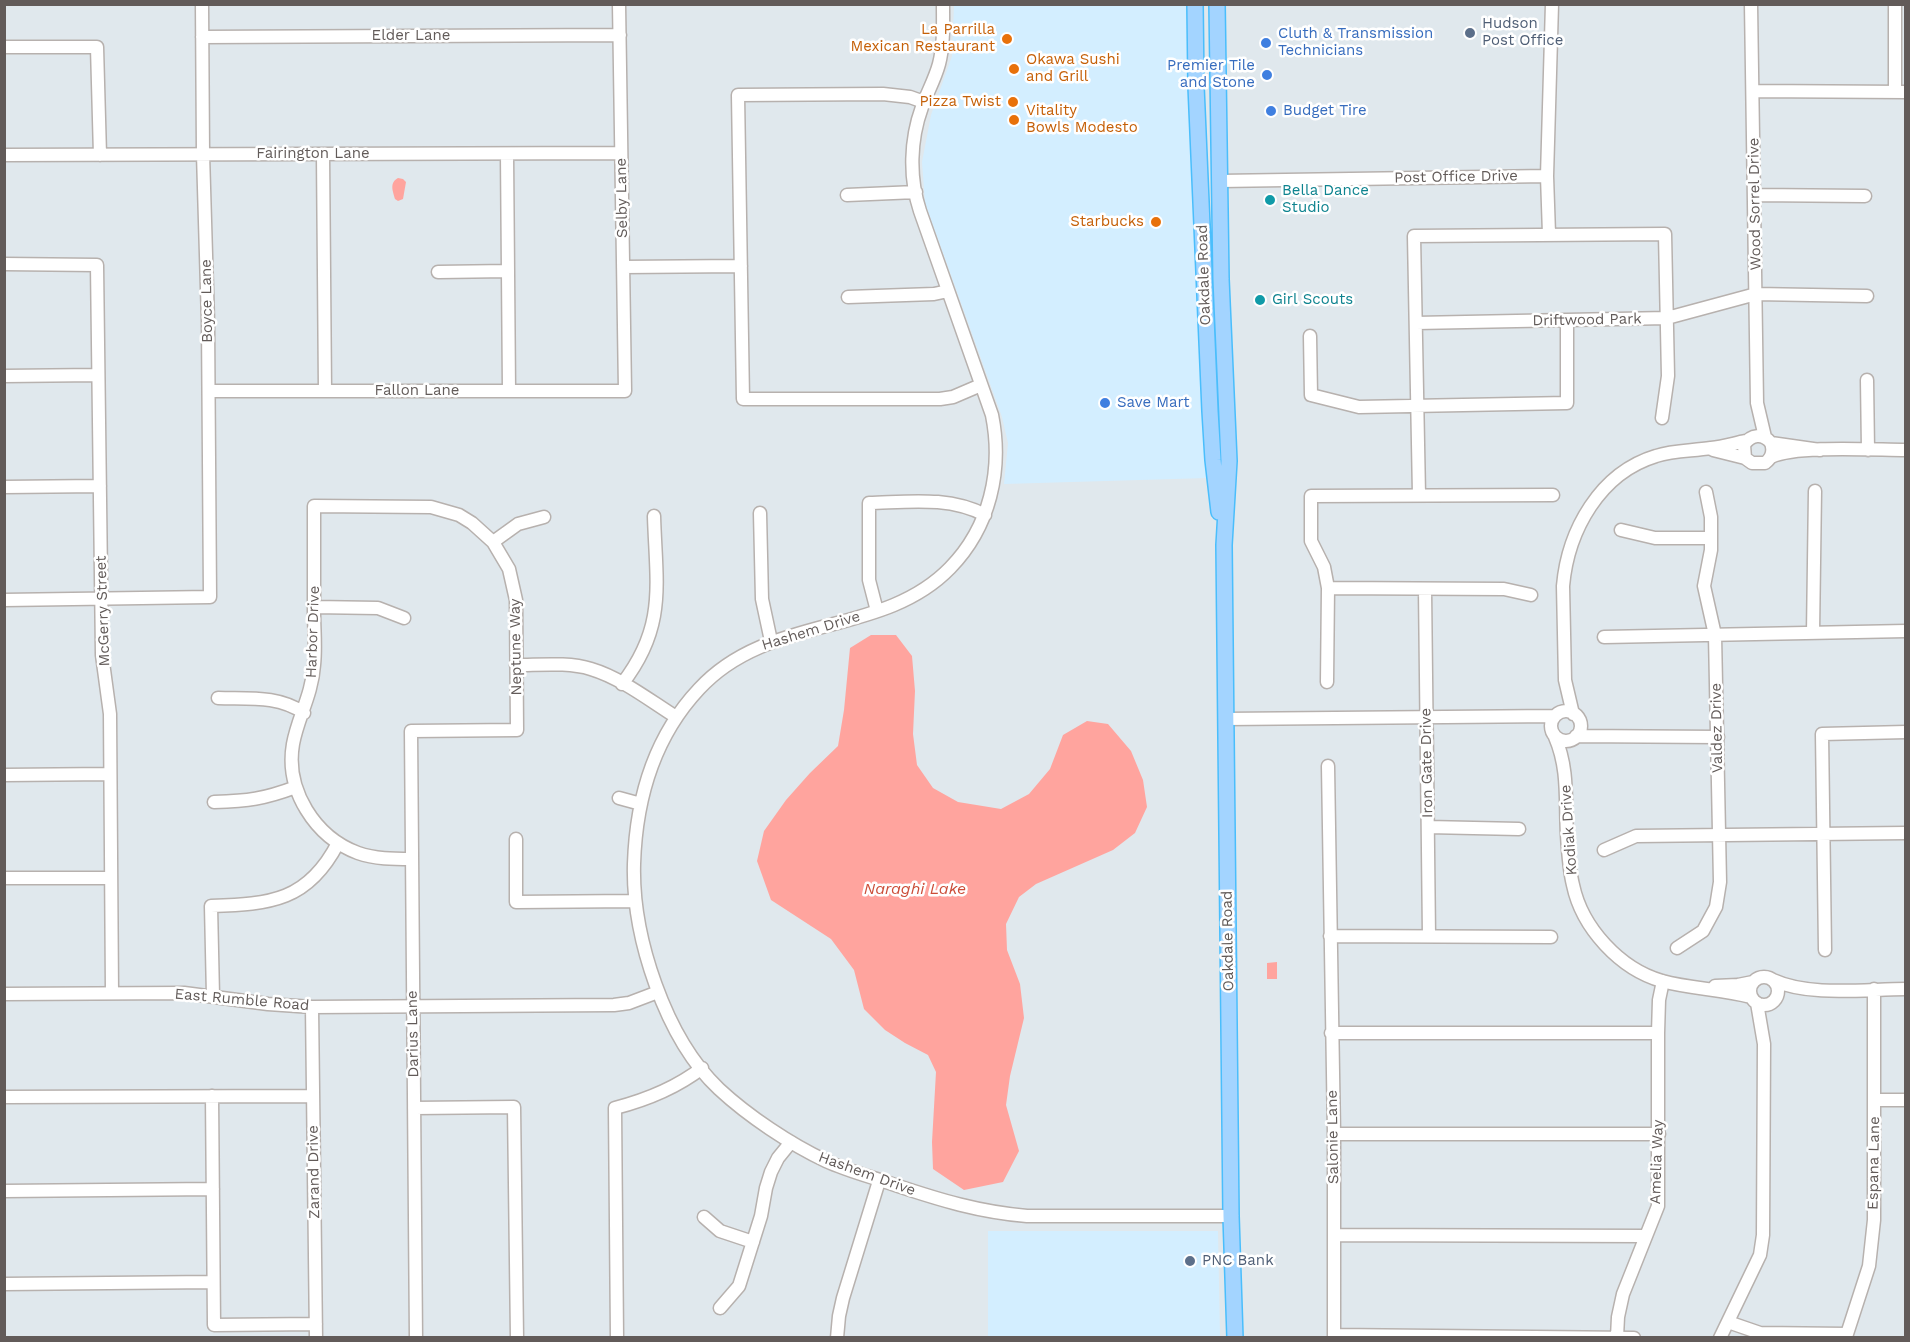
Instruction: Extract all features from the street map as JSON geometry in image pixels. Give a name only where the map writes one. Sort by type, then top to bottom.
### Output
[{"type":"main road","name":"Oakdale Road","points":[[1195,4],[1196,86],[1213,460],[1224,544]]},
{"type":"main road","name":"Oakdale Road","points":[[1218,4],[1221,279],[1229,461],[1224,544],[1225,719],[1231,1216],[1235,1338]]},
{"type":"main road","points":[[1208,362],[1216,371],[1218,380],[1221,428],[1229,461]]},
{"type":"street","name":"Boyce Lane","points":[[101,599],[210,597],[202,4]]},
{"type":"street","name":"Selby Lane","points":[[619,4],[625,391]]},
{"type":"street","name":"Hashem Drive","points":[[943,4],[941,55],[915,131],[913,171],[920,211],[992,415],[997,446],[994,483],[985,515],[968,545],[948,570],[920,593],[895,606],[771,641],[741,656],[703,685],[676,717],[652,762],[641,804],[634,854],[635,901],[644,950],[658,992],[675,1028],[718,1088],[791,1142],[825,1160],[946,1202],[1002,1214],[1231,1216]]},
{"type":"street","points":[[1549,234],[1547,176],[1552,4]]},
{"type":"street","name":"Wood Sorrel Drive","points":[[1748,440],[1757,403],[1751,4]]},
{"type":"street","points":[[1753,91],[1900,92],[1895,4]]},
{"type":"street","name":"Elder Lane","points":[[202,37],[620,35]]},
{"type":"street","points":[[4,47],[96,47],[100,155]]},
{"type":"street","points":[[924,102],[910,96],[883,94],[738,95],[742,399],[940,399],[953,397],[981,385]]},
{"type":"street","name":"Fairington Lane","points":[[4,155],[621,153]]},
{"type":"street","points":[[323,154],[326,391]]},
{"type":"street","points":[[507,154],[509,391]]},
{"type":"street","name":"Post Office Drive","points":[[1220,181],[1547,176]]},
{"type":"street","points":[[847,195],[916,192]]},
{"type":"street","points":[[1755,195],[1865,196]]},
{"type":"street","points":[[1419,495],[1414,236],[1665,234],[1668,376],[1662,418]]},
{"type":"street","name":"McGerry Street","points":[[4,264],[97,265],[102,655],[110,714],[112,993]]},
{"type":"street","points":[[623,267],[741,266]]},
{"type":"street","points":[[438,272],[508,271]]},
{"type":"street","points":[[848,297],[934,294],[948,291]]},
{"type":"street","name":"Driftwood Park","points":[[1416,323],[1667,318],[1756,294],[1867,296]]},
{"type":"street","points":[[1310,336],[1311,395],[1359,407],[1567,403],[1567,320]]},
{"type":"street","points":[[4,376],[98,375]]},
{"type":"street","points":[[1868,380],[1868,450]]},
{"type":"street","name":"Fallon Lane","points":[[208,391],[625,391]]},
{"type":"street","name":"Wood Sorrel Drive","points":[[1757,403],[1768,440]]},
{"type":"street","points":[[1575,737],[1580,730],[1566,680],[1564,572],[1571,543],[1584,514],[1609,485],[1638,463],[1673,451],[1709,449],[1748,440],[1757,435],[1768,440],[1820,450]]},
{"type":"street","points":[[1745,458],[1743,449],[1748,440]]},
{"type":"street","points":[[1768,440],[1773,453],[1771,458]]},
{"type":"street","points":[[1709,449],[1745,458],[1760,465],[1780,454],[1820,450],[1905,450]]},
{"type":"street","points":[[4,487],[100,486]]},
{"type":"street","points":[[1813,633],[1815,491]]},
{"type":"street","name":"Valdez Drive","points":[[1677,948],[1703,931],[1716,907],[1720,882],[1715,635],[1704,586],[1711,550],[1711,517],[1706,492]]},
{"type":"street","points":[[1327,682],[1328,588],[1324,567],[1311,541],[1311,496],[1553,495]]},
{"type":"street","points":[[877,611],[869,580],[869,502],[952,502],[985,515]]},
{"type":"street","name":"Neptune Way","points":[[314,506],[430,507],[459,515],[472,523],[493,542],[504,558],[514,584],[516,600],[517,730],[411,731]]},
{"type":"street","name":"Harbor Drive","points":[[314,506],[313,680],[293,746],[292,759],[296,787],[308,813],[316,824],[338,843],[370,856],[384,859],[412,859]]},
{"type":"street","points":[[760,513],[762,599],[771,641]]},
{"type":"street","points":[[622,684],[644,652],[655,618],[657,594],[654,516]]},
{"type":"street","points":[[493,542],[518,524],[544,517]]},
{"type":"street","points":[[1621,530],[1655,538],[1711,538]]},
{"type":"street","points":[[1328,588],[1504,589],[1531,595]]},
{"type":"street","name":"Iron Gate Drive","points":[[1425,589],[1429,936]]},
{"type":"street","points":[[4,600],[101,599]]},
{"type":"street","points":[[314,607],[378,608],[404,618]]},
{"type":"street","points":[[1604,637],[1905,631]]},
{"type":"street","points":[[516,665],[589,668],[622,684],[676,717]]},
{"type":"street","points":[[1554,735],[1551,724],[1557,715],[1566,680]]},
{"type":"street","points":[[218,698],[268,699],[290,705],[304,713]]},
{"type":"street","points":[[1225,719],[1513,717],[1557,715],[1566,712],[1613,735]]},
{"type":"street","points":[[1513,717],[1541,726],[1567,741],[1575,737],[1613,735],[1718,736]]},
{"type":"street","name":"Darius Lane","points":[[411,731],[416,1338]]},
{"type":"street","points":[[1825,950],[1822,734],[1905,732]]},
{"type":"street","name":"Kodiak Drive","points":[[1554,735],[1566,774],[1569,859],[1573,886],[1580,907],[1590,924],[1617,956],[1632,967],[1663,981],[1754,1000]]},
{"type":"street","name":"Kodiak Drive","points":[[1566,774],[1575,737]]},
{"type":"street","name":"Salonie Lane","points":[[1328,766],[1334,1134],[1334,1336]]},
{"type":"street","points":[[4,775],[110,774]]},
{"type":"street","points":[[214,802],[259,799],[296,787]]},
{"type":"street","points":[[619,798],[641,804]]},
{"type":"street","points":[[1428,827],[1519,829]]},
{"type":"street","points":[[1604,850],[1636,836],[1905,833]]},
{"type":"street","points":[[516,839],[516,902],[635,901]]},
{"type":"street","points":[[213,996],[212,906],[256,904],[285,896],[311,880],[326,863],[338,843]]},
{"type":"street","points":[[4,878],[111,878]]},
{"type":"street","points":[[1330,936],[1551,936]]},
{"type":"street","points":[[1720,1338],[1760,1255],[1763,1235],[1764,1044],[1750,990],[1753,982],[1764,976],[1790,986],[1817,990],[1905,989]]},
{"type":"street","points":[[1764,1044],[1778,988],[1773,980]]},
{"type":"street","name":"Amelia Way","points":[[1617,1337],[1623,1294],[1658,1206],[1658,1033],[1659,1000],[1663,981]]},
{"type":"street","name":"Kodiak Drive","points":[[1706,989],[1753,982]]},
{"type":"street","name":"Espana Lane","points":[[1728,1322],[1760,1333],[1847,1334],[1869,1266],[1874,1220],[1874,989]]},
{"type":"street","points":[[1754,1000],[1764,1005],[1775,1000],[1817,990]]},
{"type":"street","name":"East Rumble Road","points":[[4,993],[184,993],[268,1004],[312,1007],[614,1005],[629,1003],[658,992]]},
{"type":"street","name":"Zarand Drive","points":[[312,1007],[316,1338]]},
{"type":"street","points":[[1331,1033],[1658,1033]]},
{"type":"street","points":[[617,1338],[615,1108],[651,1097],[690,1077],[702,1068]]},
{"type":"street","points":[[212,1096],[214,1326],[316,1324]]},
{"type":"street","points":[[4,1097],[313,1096]]},
{"type":"street","points":[[1875,1100],[1905,1100]]},
{"type":"street","points":[[414,1108],[514,1107],[517,1338]]},
{"type":"street","points":[[1334,1134],[1659,1134]]},
{"type":"street","points":[[720,1308],[738,1286],[753,1242],[771,1172],[778,1158],[791,1142]]},
{"type":"street","points":[[837,1338],[843,1298],[879,1180]]},
{"type":"street","points":[[4,1191],[213,1190]]},
{"type":"street","points":[[704,1217],[720,1231],[753,1242]]},
{"type":"street","points":[[1334,1235],[1645,1236]]},
{"type":"street","points":[[4,1284],[213,1282]]},
{"type":"street","points":[[1334,1336],[1634,1338]]},
{"type":"shaded area","points":[[954,5],[1189,5],[1193,199],[1208,478],[1004,484],[1008,443],[1002,417],[925,203],[922,162],[931,115],[952,56]]},
{"type":"shaded area","points":[[988,1231],[1218,1231],[1220,1337],[988,1337]]},
{"type":"water","points":[[398,178],[406,182],[403,199],[398,201],[395,199],[392,187],[393,182]]},
{"type":"water","name":"Naraghi Lake","points":[[871,635],[896,635],[912,656],[915,691],[913,734],[917,765],[933,788],[958,802],[1001,809],[1029,794],[1050,769],[1063,735],[1087,721],[1108,724],[1131,751],[1143,780],[1147,807],[1135,833],[1113,850],[1036,884],[1019,897],[1006,924],[1007,950],[1020,984],[1024,1018],[1010,1076],[1006,1105],[1019,1151],[1003,1182],[964,1190],[933,1169],[932,1142],[936,1072],[928,1055],[885,1030],[864,1009],[854,970],[831,939],[771,900],[757,861],[764,831],[786,800],[838,746],[850,648]]},
{"type":"water","points":[[1277,962],[1277,979],[1267,979],[1267,963]]},
{"type":"place","name":"Hudson Post Office","points":[[1470,33]]},
{"type":"place","name":"La Parrilla Mexican Restaurant","points":[[1007,39]]},
{"type":"place","name":"Cluth & Transmission Technicians","points":[[1266,43]]},
{"type":"place","name":"Okawa Sushi and Grill","points":[[1014,69]]},
{"type":"place","name":"Premier Tile and Stone","points":[[1267,75]]},
{"type":"place","name":"Pizza Twist","points":[[1013,102]]},
{"type":"place","name":"Budget Tire","points":[[1271,111]]},
{"type":"place","name":"Vitality Bowls Modesto","points":[[1014,120]]},
{"type":"place","name":"Bella Dance Studio","points":[[1270,200]]},
{"type":"place","name":"Starbucks","points":[[1156,222]]},
{"type":"place","name":"Girl Scouts","points":[[1260,300]]},
{"type":"place","name":"Save Mart","points":[[1105,403]]},
{"type":"place","name":"PNC Bank","points":[[1190,1261]]}]
